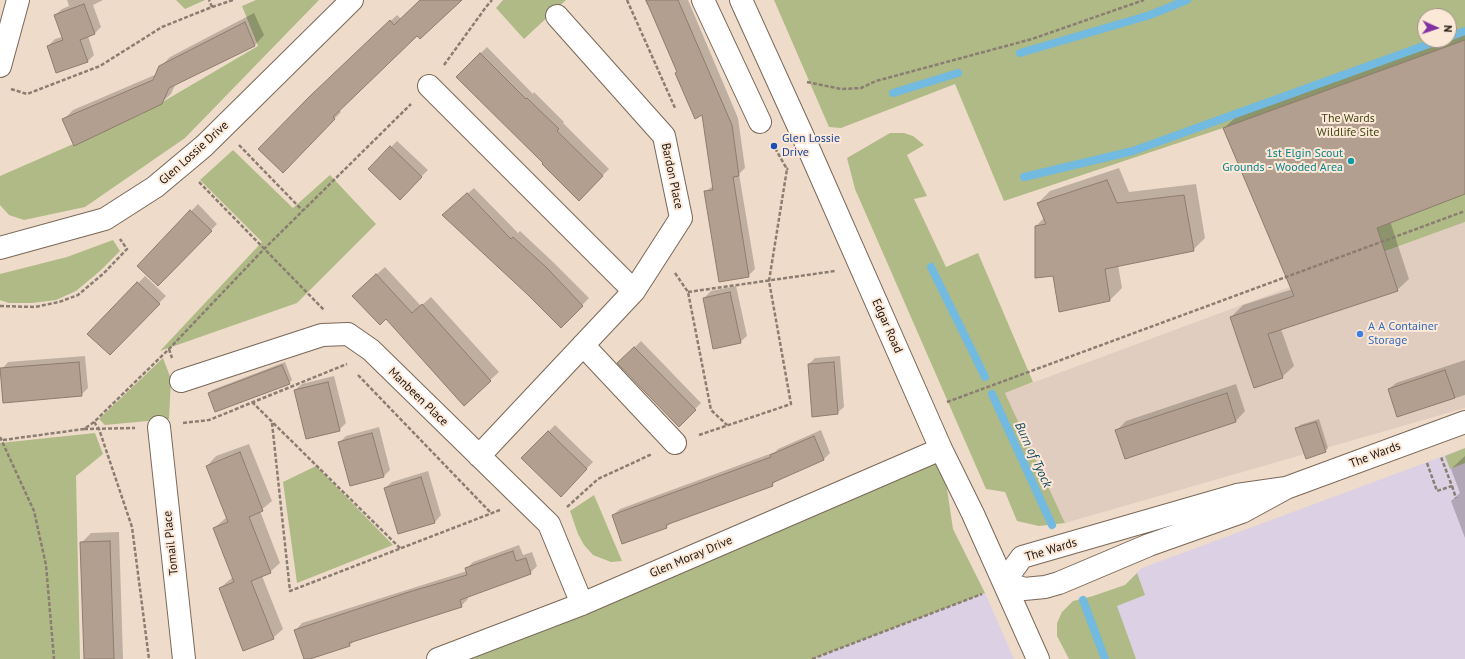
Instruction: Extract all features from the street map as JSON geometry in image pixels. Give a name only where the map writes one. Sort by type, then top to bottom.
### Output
[{"type":"street","points":[[0,66],[18,0]]},
{"type":"street","name":"Glen Lossie Drive","points":[[0,248],[105,219],[155,188],[222,128],[352,0]]},
{"type":"street","points":[[703,0],[760,122]]},
{"type":"street","name":"Edgar Road","points":[[741,0],[941,449],[1039,656]]},
{"type":"street","name":"Bardon Place","points":[[479,456],[634,291],[681,218],[664,136],[557,16]]},
{"type":"street","points":[[429,86],[634,291]]},
{"type":"street","points":[[181,381],[322,335],[348,334]]},
{"type":"street","name":"Manbeen Place","points":[[348,334],[371,350],[549,524],[582,604]]},
{"type":"street","points":[[584,345],[675,443]]},
{"type":"street","name":"The Wards","points":[[1286,488],[1237,495],[1022,557],[1004,582],[1024,590],[1045,587],[1149,545],[1242,512],[1286,488],[1465,422]]},
{"type":"street","name":"Tomail Place","points":[[159,427],[184,659]]},
{"type":"street","name":"Glen Moray Drive","points":[[438,659],[479,652],[582,604],[941,449]]},
{"type":"street","points":[[988,546],[1005,554],[1022,557]]},
{"type":"street","points":[[1025,628],[1034,601],[1045,587]]},
{"type":"path","points":[[209,0],[212,8]]},
{"type":"path","points":[[7,88],[27,94],[100,66],[142,42],[162,27],[233,0]]},
{"type":"path","points":[[84,429],[94,422],[169,349],[264,249],[429,86],[492,0]]},
{"type":"path","points":[[627,0],[679,118],[664,136]]},
{"type":"path","points":[[775,76],[841,89],[861,88],[876,81],[1032,39],[1144,0]]},
{"type":"path","points":[[222,128],[303,211]]},
{"type":"path","points":[[182,164],[348,334]]},
{"type":"path","points":[[549,524],[598,479],[675,443],[791,404],[769,281],[787,169]]},
{"type":"path","points":[[924,411],[1465,211]]},
{"type":"path","points":[[0,306],[45,306],[70,299],[89,286],[127,249],[105,219]]},
{"type":"path","points":[[660,251],[688,292],[711,410],[727,426]]},
{"type":"path","points":[[688,292],[861,267]]},
{"type":"path","points":[[54,659],[46,565],[34,511],[1,438],[84,429],[159,427],[209,420],[347,364],[492,514]]},
{"type":"path","points":[[252,402],[401,549]]},
{"type":"path","points":[[94,422],[99,429],[132,527],[148,659]]},
{"type":"path","points":[[272,423],[290,591],[492,514],[524,500]]},
{"type":"path","points":[[1441,457],[1456,498]]},
{"type":"path","points":[[1437,491],[1452,486]]},
{"type":"path","points":[[812,659],[985,593]]},
{"type":"shaded area","points":[[1465,222],[1465,408],[1065,523],[1005,393]]},
{"type":"shaded area","points":[[1465,448],[1465,659],[1116,659],[1093,597],[1125,585],[1142,568]]},
{"type":"shaded area","points":[[985,593],[1014,659],[812,659]]},
{"type":"green space","points":[[176,0],[205,0],[185,9]]},
{"type":"green space","points":[[256,0],[319,0],[185,138],[85,207],[24,220],[9,215],[0,205],[0,176],[142,114],[258,46],[242,6]]},
{"type":"green space","points":[[503,0],[566,0],[524,39],[496,8]]},
{"type":"green space","name":"The Wards Wildlife Site","points":[[774,0],[1465,0],[1465,222],[1290,286],[1223,128],[1004,201],[955,84],[841,128],[829,127]]},
{"type":"green space","points":[[890,133],[904,133],[913,136],[924,145],[907,155],[927,196],[914,199],[946,267],[978,253],[1033,382],[1005,393],[1065,523],[1039,526],[1017,521],[1005,492],[986,489],[855,189],[847,158]]},
{"type":"green space","points":[[233,150],[293,208],[330,175],[376,224],[297,303],[160,351],[262,242],[200,180]]},
{"type":"green space","points":[[113,240],[120,251],[100,271],[76,291],[56,300],[32,303],[9,303],[0,300],[0,274],[67,257]]},
{"type":"green space","points":[[163,358],[171,379],[169,419],[105,425],[99,419]]},
{"type":"green space","points":[[95,433],[103,454],[76,476],[80,659],[0,659],[0,443]]},
{"type":"green space","points":[[1465,448],[1465,463],[1450,469],[1445,456]]},
{"type":"green space","points":[[941,449],[953,529],[985,593],[812,659],[438,659]]},
{"type":"green space","points":[[316,466],[393,545],[297,583],[283,482]]},
{"type":"green space","points":[[594,495],[622,561],[611,562],[593,555],[584,545],[578,534],[570,511]]},
{"type":"green space","points":[[1137,573],[1145,595],[1117,606],[1136,659],[1069,659],[1057,636],[1057,623],[1062,612],[1073,601],[1125,585]]},
{"type":"building","points":[[420,0],[462,0],[420,39],[417,36],[333,117],[335,119],[283,173],[258,149],[310,96],[390,20],[394,25]]},
{"type":"building","points":[[646,0],[678,0],[732,125],[739,176],[733,177],[749,277],[719,282],[704,191],[713,190],[702,115],[695,119],[675,73],[677,72]]},
{"type":"building","points":[[84,4],[95,34],[80,40],[88,62],[56,73],[47,46],[63,40],[54,15]]},
{"type":"building","points":[[245,22],[255,46],[169,88],[162,104],[74,146],[62,119],[153,80],[159,66]]},
{"type":"building","name":"1st Elgin Scout Grounds - Wooded Area","points":[[1465,40],[1465,194],[1377,228],[1398,291],[1268,334],[1283,378],[1254,388],[1230,317],[1294,296],[1223,128],[1443,48],[1457,48],[1457,43]]},
{"type":"building","points":[[480,53],[526,99],[527,98],[559,129],[557,131],[603,176],[579,201],[542,164],[543,163],[456,77]]},
{"type":"building","points":[[390,146],[422,177],[400,200],[368,169]]},
{"type":"building","points":[[1107,180],[1117,203],[1184,195],[1194,251],[1105,269],[1110,301],[1059,312],[1053,276],[1035,278],[1035,226],[1046,224],[1037,203]]},
{"type":"building","points":[[467,193],[511,239],[513,237],[547,268],[583,306],[561,328],[527,294],[442,215]]},
{"type":"building","points":[[190,210],[212,231],[158,286],[137,266]]},
{"type":"building","points":[[376,274],[412,313],[422,304],[491,381],[464,406],[386,319],[380,325],[352,296]]},
{"type":"building","points":[[137,282],[160,304],[110,355],[87,334]]},
{"type":"building","points":[[730,292],[741,343],[713,349],[703,298]]},
{"type":"building","points":[[634,347],[696,410],[679,427],[617,363]]},
{"type":"building","points":[[79,362],[82,396],[3,403],[0,368]]},
{"type":"building","points":[[834,362],[838,414],[812,417],[808,364]]},
{"type":"building","points":[[282,365],[290,384],[215,412],[208,393]]},
{"type":"building","points":[[1445,370],[1455,398],[1397,417],[1388,389]]},
{"type":"building","points":[[328,382],[340,431],[306,439],[294,390]]},
{"type":"building","points":[[1227,393],[1236,422],[1125,459],[1115,430]]},
{"type":"building","points":[[1316,422],[1326,452],[1306,459],[1295,428]]},
{"type":"building","points":[[548,431],[587,469],[561,497],[521,458]]},
{"type":"building","points":[[372,433],[384,477],[350,486],[338,442]]},
{"type":"building","points":[[814,436],[824,460],[772,483],[773,486],[666,525],[667,528],[622,544],[612,515],[771,457],[770,455]]},
{"type":"building","points":[[240,452],[263,511],[249,517],[271,573],[251,581],[274,639],[243,651],[219,588],[234,582],[213,528],[228,522],[206,466]]},
{"type":"building","points":[[421,477],[435,523],[398,534],[384,488]]},
{"type":"building","points":[[110,541],[114,659],[84,659],[80,542]]},
{"type":"building","points":[[513,551],[516,561],[526,558],[531,574],[460,600],[462,607],[349,643],[350,646],[310,659],[304,659],[294,630],[409,592],[467,575],[465,568]]},
{"type":"waterway","points":[[1020,53],[1150,15],[1187,0]]},
{"type":"waterway","points":[[1457,34],[1465,31]]},
{"type":"waterway","points":[[1024,177],[1133,151],[1418,48]]},
{"type":"waterway","points":[[893,93],[958,73]]},
{"type":"waterway","name":"Burn of Tyock","points":[[931,267],[985,377]]},
{"type":"waterway","name":"Burn of Tyock","points":[[992,394],[1052,525]]},
{"type":"waterway","name":"Burn of Tyock","points":[[1083,600],[1105,659]]},
{"type":"place","name":"Glen Lossie Drive","points":[[774,146]]},
{"type":"place","name":"1st Elgin Scout Grounds - Wooded Area","points":[[1351,161]]},
{"type":"place","name":"A A Container Storage","points":[[1360,334]]}]
